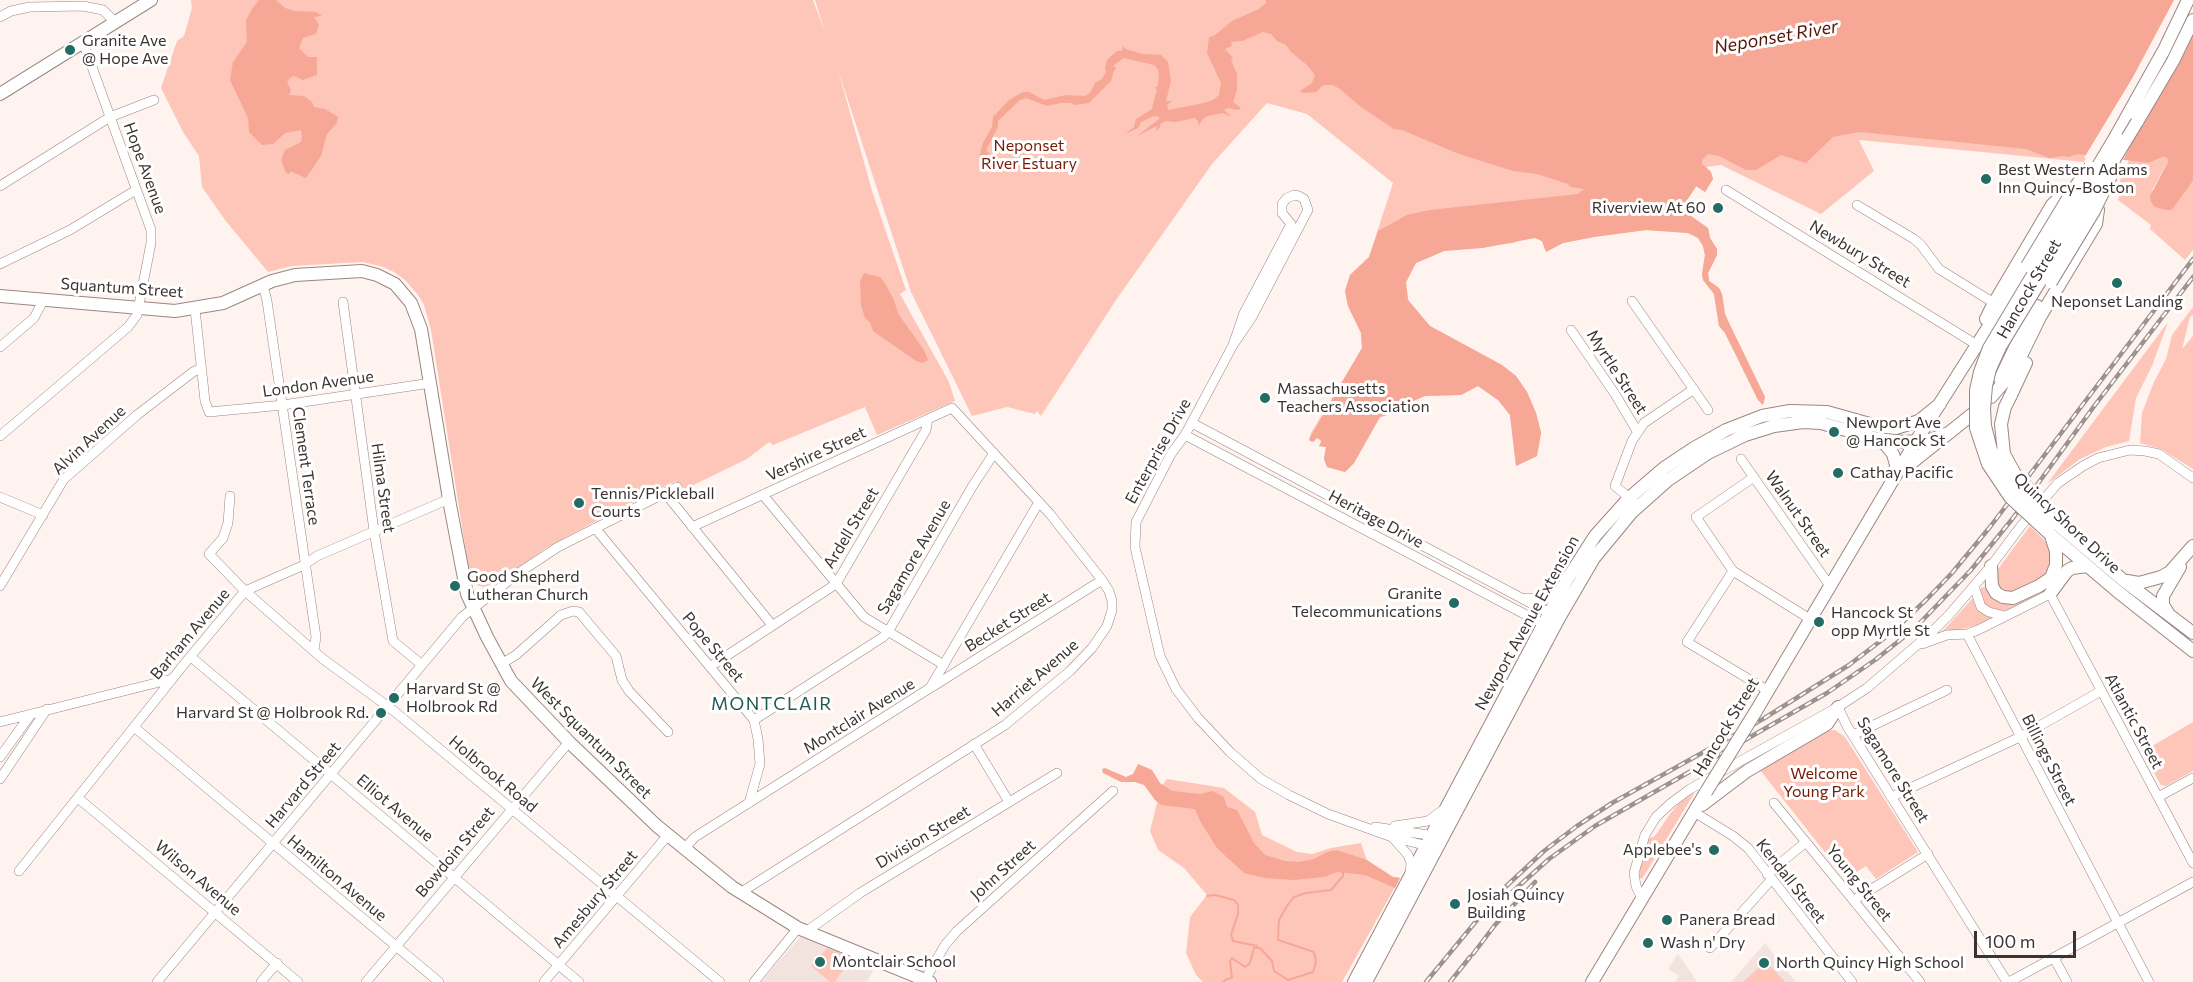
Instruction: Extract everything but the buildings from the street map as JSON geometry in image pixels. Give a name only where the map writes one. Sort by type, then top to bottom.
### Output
[{"type":"main road","points":[[0,94],[152,0]]},
{"type":"main road","points":[[2158,74],[2170,39],[2188,0]]},
{"type":"main road","points":[[2158,74],[2193,21]]},
{"type":"main road","name":"Hancock Street","points":[[1888,488],[1907,466],[1971,416],[1990,397],[2022,331],[2056,283],[2094,211],[2158,74]]},
{"type":"main road","name":"Hancock Street","points":[[1592,982],[1916,441],[2077,183],[2116,135],[2158,74]]},
{"type":"main road","name":"Quincy Shore Drive","points":[[2137,122],[2000,347],[1990,369],[1986,386],[1985,426],[1991,450],[1999,466],[2017,491],[2087,566],[2193,651]]},
{"type":"main road","name":"Quincy Shore Drive","points":[[2116,135],[1989,348],[1976,390],[1976,428],[1988,464],[2015,502],[2193,633]]},
{"type":"main road","points":[[1977,345],[1994,303],[2052,205],[2064,194],[2074,191],[2088,196],[2098,206],[2098,217],[2056,283],[2005,407],[2001,424],[2004,454],[2015,474],[2043,505],[2053,529],[2056,565],[2051,578],[2042,585],[2013,598],[2003,597],[1996,593],[1992,586],[1991,566]]},
{"type":"main road","name":"Squantum Street","points":[[0,296],[169,311],[195,309],[228,301],[280,278],[357,271],[380,276]]},
{"type":"main road","name":"West Squantum Street","points":[[380,276],[402,290],[413,307],[421,329],[461,569],[473,609],[501,664],[519,691],[569,742],[668,835],[740,893],[803,930],[927,981]]},
{"type":"main road","points":[[1940,404],[1937,413],[1940,425],[1952,431]]},
{"type":"main road","name":"Newport Avenue Extension","points":[[1366,982],[1389,942],[1435,842],[1551,621],[1562,588],[1584,551],[1634,502],[1664,468],[1726,430],[1762,416],[1790,411],[1827,412],[1876,426],[1892,428],[1919,421],[1940,404]]},
{"type":"main road","name":"Newport Avenue Extension","points":[[1354,982],[1409,877],[1435,842],[1447,806],[1551,621],[1634,502],[1723,445],[1762,429],[1785,424],[1815,423],[1896,442],[1937,438],[1952,431]]},
{"type":"main road","points":[[1871,437],[1882,442],[1891,450],[1896,465],[1895,477]]},
{"type":"main road","points":[[2123,580],[2139,583],[2161,577],[2170,572],[2191,548]]},
{"type":"main road","points":[[2170,616],[2163,605],[2163,596],[2191,548]]},
{"type":"main road","points":[[2050,594],[2067,571],[2087,566]]},
{"type":"main road","points":[[1695,812],[1747,771],[1827,724],[1838,707]]},
{"type":"main road","points":[[1373,982],[1389,942]]},
{"type":"street","points":[[0,17],[11,11],[30,7],[83,6],[103,10],[115,22]]},
{"type":"street","name":"Hope Avenue","points":[[82,42],[151,234],[138,309]]},
{"type":"street","points":[[0,186],[110,117],[154,99]]},
{"type":"street","points":[[0,264],[70,230],[136,190]]},
{"type":"street","name":"Newbury Street","points":[[1726,190],[1977,345]]},
{"type":"street","points":[[1857,205],[1914,239],[1939,269],[1994,303]]},
{"type":"street","name":"Enterprise Drive","points":[[1295,226],[1244,313],[1233,345],[1192,423],[1171,454],[1136,522],[1135,547],[1152,630],[1165,668],[1180,694],[1198,718],[1232,755],[1252,772],[1300,801],[1343,819],[1368,826],[1392,837],[1435,842]]},
{"type":"street","name":"Clement Terrace","points":[[262,285],[267,301],[283,405],[316,637],[314,650]]},
{"type":"street","points":[[0,347],[34,318],[44,299]]},
{"type":"street","points":[[1632,301],[1708,410]]},
{"type":"street","name":"Hilma Street","points":[[343,302],[374,533],[393,640],[422,665]]},
{"type":"street","points":[[0,436],[128,327],[136,317],[138,309]]},
{"type":"street","points":[[195,309],[201,368]]},
{"type":"street","name":"Myrtle Street","points":[[1571,330],[1616,394],[1637,431]]},
{"type":"street","name":"London Avenue","points":[[201,368],[205,401],[209,412],[283,405],[431,383]]},
{"type":"street","name":"Alvin Avenue","points":[[1,582],[64,479],[137,415],[201,368]]},
{"type":"street","points":[[1634,502],[1615,486],[1637,431],[1694,389]]},
{"type":"street","name":"Vershire Street","points":[[692,527],[952,408]]},
{"type":"street","name":"Harriet Avenue","points":[[740,893],[1005,725],[1070,671],[1092,648],[1107,626],[1112,610],[1110,594],[1102,580],[1039,502],[952,408]]},
{"type":"street","name":"Ardell Street","points":[[711,666],[836,584],[926,430],[928,419]]},
{"type":"street","name":"Heritage Drive","points":[[1192,423],[1521,597],[1551,621]]},
{"type":"street","name":"Heritage Drive","points":[[1185,435],[1551,621]]},
{"type":"street","points":[[1838,707],[1867,688],[1937,627],[1991,566],[2047,494],[2071,474],[2098,458],[2130,450],[2152,452],[2168,459],[2193,478]]},
{"type":"street","name":"Sagamore Avenue","points":[[754,720],[888,632],[994,453]]},
{"type":"street","name":"Walnut Street","points":[[1741,459],[1830,585]]},
{"type":"street","points":[[1754,477],[1696,517],[1733,571],[1810,619]]},
{"type":"street","name":"Harvard Street","points":[[157,982],[461,618],[532,564],[677,487]]},
{"type":"street","points":[[665,493],[772,625]]},
{"type":"street","points":[[763,495],[864,617],[944,665]]},
{"type":"street","points":[[0,496],[43,515]]},
{"type":"street","name":"Holbrook Road","points":[[231,496],[224,538],[210,554],[245,591],[314,650],[387,705],[720,982]]},
{"type":"street","name":"Barham Avenue","points":[[19,872],[245,591],[304,565],[317,556],[449,499]]},
{"type":"street","name":"Montclair Avenue","points":[[684,849],[695,837],[930,688],[1039,502]]},
{"type":"street","name":"Pope Street","points":[[596,528],[754,720],[760,764],[750,803]]},
{"type":"street","points":[[1733,571],[1687,642],[1767,690]]},
{"type":"street","name":"Becket Street","points":[[930,688],[1102,580]]},
{"type":"street","points":[[1974,586],[1981,607],[1989,612],[2005,616]]},
{"type":"street","points":[[1521,597],[1546,599],[1562,588]]},
{"type":"street","points":[[1914,648],[1947,635],[1967,633],[2050,594]]},
{"type":"street","name":"Atlantic Street","points":[[2050,594],[2193,863]]},
{"type":"street","points":[[501,664],[516,655],[561,615],[573,611],[579,612],[616,656],[622,680],[629,691],[668,732]]},
{"type":"street","name":"Billings Street","points":[[1967,633],[2149,982]]},
{"type":"street","name":"Elliot Avenue","points":[[191,657],[579,982]]},
{"type":"street","points":[[0,722],[172,679]]},
{"type":"street","points":[[1854,735],[1947,690]]},
{"type":"street","points":[[1892,797],[2020,737],[2101,691]]},
{"type":"street","name":"Sagamore Street","points":[[1642,899],[1636,886],[1634,873],[1645,835],[1656,817],[1690,789],[1838,707],[2008,982]]},
{"type":"street","points":[[0,779],[47,709]]},
{"type":"street","points":[[0,757],[31,714]]},
{"type":"street","name":"Hamilton Avenue","points":[[134,727],[438,982]]},
{"type":"street","name":"Bowdoin Street","points":[[366,982],[569,742]]},
{"type":"street","points":[[974,744],[1009,802]]},
{"type":"street","name":"Division Street","points":[[754,982],[803,930],[860,892],[1057,773]]},
{"type":"street","points":[[2158,797],[2193,778]]},
{"type":"street","name":"John Street","points":[[927,981],[945,945],[957,931],[1113,791]]},
{"type":"street","name":"Wilson Avenue","points":[[78,798],[298,982]]},
{"type":"street","name":"Young Street","points":[[1774,803],[1920,982]]},
{"type":"street","name":"Enterprise Drive","points":[[1368,826],[1383,827],[1428,821],[1436,817],[1447,806]]},
{"type":"street","name":"Kendall Street","points":[[1695,812],[1741,842],[1852,982]]},
{"type":"street","name":"Enterprise Drive","points":[[1383,827],[1435,842]]},
{"type":"street","name":"Amesbury Street","points":[[544,982],[668,835]]},
{"type":"street","name":"Enterprise Drive","points":[[1392,837],[1408,855],[1411,863],[1409,877]]},
{"type":"street","points":[[1710,948],[1769,877],[1806,842]]},
{"type":"street","points":[[1854,900],[1928,854]]},
{"type":"street","points":[[2008,982],[2193,882]]},
{"type":"street","points":[[2054,958],[2067,982]]},
{"type":"street","points":[[261,982],[277,963]]},
{"type":"shaded area","name":"Montclair School","points":[[800,937],[875,967],[867,982],[761,982]]},
{"type":"shaded area","name":"North Quincy High School","points":[[1765,943],[1796,982],[1731,982]]},
{"type":"shaded area","points":[[1678,954],[1697,982],[1675,982],[1679,976],[1668,969]]},
{"type":"green space","name":"Neponset River Estuary","points":[[191,0],[813,0],[825,32],[815,0],[2171,0],[2084,162],[1859,140],[1874,171],[1821,214],[1721,165],[1706,167],[1713,179],[1705,192],[1697,186],[1681,209],[1708,228],[1710,238],[1717,249],[1717,255],[1708,273],[1709,281],[1719,288],[1722,294],[1725,314],[1765,397],[1763,405],[1758,400],[1725,333],[1719,326],[1714,294],[1703,280],[1705,255],[1703,246],[1698,238],[1688,233],[1646,230],[1563,243],[1546,252],[1542,241],[1535,238],[1523,238],[1514,243],[1444,251],[1416,263],[1406,282],[1408,300],[1416,310],[1430,326],[1502,365],[1516,376],[1527,392],[1541,433],[1537,456],[1516,466],[1510,415],[1498,400],[1478,386],[1461,395],[1425,396],[1404,405],[1394,413],[1380,417],[1354,463],[1345,472],[1327,467],[1324,459],[1326,447],[1319,446],[1321,441],[1317,438],[1314,442],[1309,441],[1311,433],[1362,348],[1361,333],[1348,306],[1345,291],[1350,275],[1369,257],[1393,183],[1307,114],[1267,103],[1212,164],[1116,300],[1041,416],[1037,411],[1035,414],[1007,407],[972,416],[911,292],[838,70],[873,194],[906,290],[900,294],[949,382],[955,401],[877,435],[865,407],[773,445],[769,442],[747,459],[681,491],[676,481],[596,521],[546,548],[495,584],[483,587],[474,584],[470,577],[431,330],[424,305],[418,295],[405,280],[394,272],[363,262],[292,266],[268,272],[225,220],[202,187],[199,156],[183,132],[161,88],[177,41],[184,36],[192,8]]},
{"type":"green space","points":[[2163,157],[2167,158],[2168,162],[2152,190],[2166,210],[2172,210],[2193,181],[2193,250],[2185,260],[2150,229],[2151,225],[2118,200],[2121,192],[2117,188],[2129,160],[2148,163]]},
{"type":"green space","points":[[2193,307],[2193,315],[2190,317],[2182,349],[2193,336],[2193,469],[2161,449],[2140,443],[2142,413],[2166,359],[2172,335]]},
{"type":"green space","points":[[2168,322],[2152,366],[2136,398],[2129,441],[2106,447],[2080,459],[2047,484]]},
{"type":"green space","points":[[2030,526],[2049,545],[2053,559],[2047,576],[2011,594],[1998,590],[1995,573]]},
{"type":"green space","points":[[1982,587],[1988,588],[1993,596],[2042,589],[2044,591],[2009,610],[1993,611],[1982,603],[1978,592]]},
{"type":"green space","points":[[1973,598],[1976,606],[1993,618],[1977,625],[1939,635]]},
{"type":"green space","points":[[2193,722],[2193,771],[2166,786],[2161,785],[2142,752]]},
{"type":"green space","name":"Welcome Young Park","points":[[1835,730],[1845,737],[1918,852],[1876,879],[1866,866],[1846,879],[1760,770],[1826,731]]},
{"type":"green space","points":[[1167,779],[1224,788],[1255,812],[1262,835],[1297,852],[1312,854],[1361,843],[1367,861],[1393,877],[1400,878],[1342,982],[1203,982],[1196,975],[1186,953],[1190,917],[1207,895],[1184,868],[1158,850],[1150,831],[1161,787]]},
{"type":"green space","points":[[1695,792],[1642,879],[1639,877],[1640,868],[1647,839],[1655,836],[1678,804]]},
{"type":"green space","points":[[827,948],[851,958],[835,982],[830,982],[811,966]]},
{"type":"green space","points":[[1766,961],[1785,982],[1743,982]]},
{"type":"water","points":[[259,0],[276,0],[285,8],[316,12],[322,16],[314,17],[319,25],[316,34],[303,38],[299,48],[308,57],[317,57],[317,75],[303,80],[294,76],[287,82],[291,90],[289,95],[304,96],[312,102],[314,107],[325,109],[338,117],[337,123],[327,134],[321,156],[306,178],[290,171],[290,174],[286,173],[281,160],[285,150],[301,142],[301,130],[285,133],[273,144],[262,145],[249,132],[248,118],[230,80],[233,62],[247,42],[246,20]]},
{"type":"water","name":"Neponset River","points":[[1266,0],[2193,0],[2193,181],[2172,210],[2166,210],[2155,207],[2150,196],[2168,162],[2167,158],[2163,157],[2148,163],[2078,154],[2049,158],[2026,149],[1860,132],[1833,137],[1806,163],[1781,155],[1756,170],[1746,170],[1719,156],[1708,154],[1702,160],[1702,164],[1711,172],[1713,179],[1705,192],[1696,186],[1681,209],[1708,228],[1710,238],[1717,249],[1717,255],[1708,273],[1709,281],[1719,288],[1722,294],[1725,314],[1765,397],[1763,405],[1758,400],[1725,333],[1719,326],[1714,294],[1703,280],[1705,255],[1703,246],[1698,238],[1688,233],[1646,230],[1563,243],[1546,252],[1542,241],[1535,238],[1483,248],[1444,251],[1416,263],[1406,282],[1408,300],[1430,326],[1502,365],[1516,376],[1527,392],[1536,413],[1541,433],[1537,456],[1516,466],[1510,415],[1498,400],[1478,386],[1461,395],[1425,396],[1404,405],[1394,413],[1380,417],[1354,463],[1345,472],[1327,467],[1324,459],[1326,447],[1319,446],[1322,441],[1317,438],[1312,442],[1309,439],[1362,348],[1361,333],[1348,306],[1345,291],[1350,275],[1369,257],[1378,231],[1407,215],[1430,210],[1578,194],[1584,189],[1571,187],[1537,174],[1513,171],[1459,154],[1402,130],[1394,129],[1333,85],[1323,85],[1316,92],[1302,93],[1300,91],[1312,83],[1315,75],[1286,45],[1277,41],[1271,34],[1263,32],[1242,41],[1231,42],[1232,46],[1225,49],[1233,58],[1231,60],[1237,74],[1237,90],[1233,102],[1241,108],[1224,110],[1232,117],[1223,113],[1208,116],[1198,126],[1195,118],[1175,122],[1166,121],[1160,124],[1161,126],[1156,131],[1157,126],[1137,136],[1159,119],[1154,116],[1125,134],[1134,127],[1136,119],[1152,109],[1157,89],[1154,88],[1158,86],[1159,76],[1158,69],[1154,65],[1124,58],[1114,65],[1117,68],[1114,70],[1111,81],[1089,103],[1075,105],[1061,103],[1047,106],[1026,98],[1020,100],[998,121],[998,127],[986,150],[990,154],[983,156],[981,161],[979,157],[983,143],[992,127],[993,117],[1009,100],[1023,92],[1029,92],[1044,100],[1066,95],[1085,96],[1090,93],[1095,83],[1102,79],[1106,72],[1107,60],[1117,51],[1122,51],[1123,45],[1125,49],[1143,54],[1161,55],[1168,62],[1171,81],[1166,101],[1172,101],[1167,105],[1168,110],[1213,100],[1219,95],[1221,83],[1207,53],[1209,37],[1214,36],[1232,21],[1259,9],[1266,3]]},
{"type":"water","points":[[864,273],[880,277],[884,282],[899,315],[924,350],[928,360],[923,363],[916,361],[873,331],[870,322],[865,318],[861,305],[860,281]]},
{"type":"water","points":[[1138,764],[1152,770],[1160,783],[1172,791],[1200,794],[1212,791],[1224,797],[1227,807],[1237,810],[1254,843],[1265,855],[1285,861],[1299,862],[1337,850],[1367,860],[1393,877],[1400,878],[1395,888],[1365,875],[1337,872],[1324,877],[1294,880],[1265,878],[1244,873],[1217,848],[1195,809],[1161,805],[1144,785],[1135,782],[1121,782],[1103,773],[1102,769],[1105,768],[1126,777],[1133,774]]},
{"type":"pier","points":[[2174,0],[2193,0],[2193,27],[2122,162],[2084,158],[2133,77]]},
{"type":"waterway","points":[[1223,982],[1232,978],[1230,961],[1232,958],[1245,967],[1250,963],[1254,948],[1260,948],[1272,961],[1274,971],[1288,980],[1313,972],[1316,962],[1314,952],[1278,940],[1279,920],[1294,897],[1331,890],[1343,876],[1343,870]]},
{"type":"waterway","points":[[1207,896],[1215,895],[1234,900],[1238,905],[1238,914],[1231,935],[1233,941],[1257,946]]},
{"type":"railway","points":[[1426,982],[1501,891],[1544,851],[1577,826],[1612,803],[1763,719],[1849,665],[1891,633],[1952,573],[1990,527],[2193,259]]},
{"type":"railway","points":[[1511,893],[1549,859],[1595,826],[1827,693],[1875,660],[1914,629],[1971,570],[2013,518],[2095,405],[2193,277]]},
{"type":"railway","points":[[1473,954],[1495,925],[1535,882]]},
{"type":"railway","points":[[1450,982],[1470,957]]},
{"type":"place","name":"Granite Ave @ Hope Ave","points":[[70,50]]},
{"type":"place","name":"Best Western Adams Inn Quincy-Boston","points":[[1986,179]]},
{"type":"place","name":"Riverview At 60","points":[[1718,208]]},
{"type":"place","name":"Neponset Landing","points":[[2117,283]]},
{"type":"place","name":"Massachusetts Teachers Association","points":[[1265,398]]},
{"type":"place","name":"Newport Ave @ Hancock St","points":[[1834,432]]},
{"type":"place","name":"Cathay Pacific","points":[[1838,473]]},
{"type":"place","name":"Tennis/Pickleball Courts","points":[[579,503]]},
{"type":"place","name":"Good Shepherd Lutheran Church","points":[[455,586]]},
{"type":"place","name":"Granite Telecommunications","points":[[1454,603]]},
{"type":"place","name":"Hancock St opp Myrtle St","points":[[1819,622]]},
{"type":"place","name":"Harvard St @ Holbrook Rd","points":[[394,698]]},
{"type":"place","name":"Harvard St @ Holbrook Rd.","points":[[381,713]]},
{"type":"place","name":"Applebee's","points":[[1714,850]]},
{"type":"place","name":"Josiah Quincy Building","points":[[1455,904]]},
{"type":"place","name":"Panera Bread","points":[[1667,920]]},
{"type":"place","name":"Wash n' Dry","points":[[1648,943]]},
{"type":"place","name":"Montclair School","points":[[820,962]]},
{"type":"place","name":"North Quincy High School","points":[[1764,963]]},
{"type":"district","name":"MONTCLAIR","points":[[772,704]]}]
